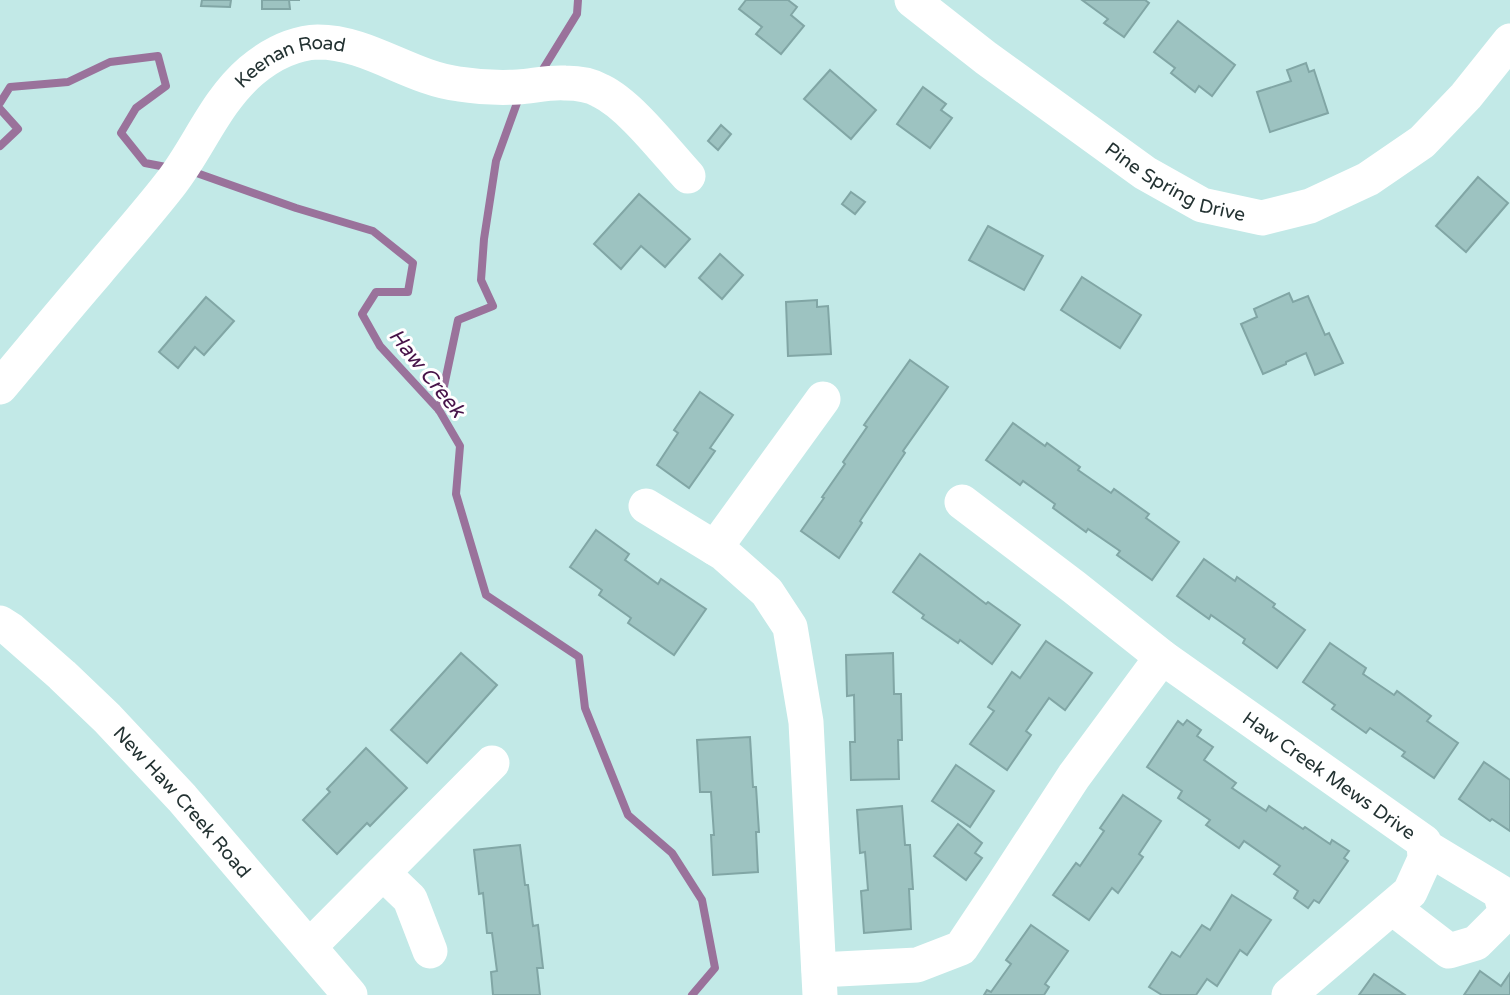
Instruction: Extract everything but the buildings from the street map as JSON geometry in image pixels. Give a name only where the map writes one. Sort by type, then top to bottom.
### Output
[{"type":"street","name":"Pine Spring Drive","points":[[912,0],[986,58],[1145,173],[1202,205],[1262,218],[1310,206],[1368,179],[1422,142],[1466,96],[1510,41]]},
{"type":"street","name":"Keenan Road","points":[[0,387],[173,181],[214,115],[248,73],[283,50],[298,45],[317,42],[337,44],[440,81],[494,87],[565,83],[599,89],[622,106],[688,176]]},
{"type":"street","points":[[715,548],[823,399]]},
{"type":"street","name":"Haw Creek Mews Drive","points":[[962,502],[1162,657],[1424,842],[1425,859],[1410,892],[1289,995]]},
{"type":"street","points":[[646,506],[723,552],[767,592],[790,626],[806,722],[819,983],[917,965],[961,948],[1074,776],[1162,657]]},
{"type":"street","name":"New Haw Creek Road","points":[[0,623],[62,675],[107,718],[182,798],[350,995]]},
{"type":"street","points":[[310,946],[492,763]]},
{"type":"street","points":[[1393,908],[1449,951],[1476,943],[1506,913],[1500,891],[1424,846]]},
{"type":"street","points":[[383,873],[410,899],[430,951]]},
{"type":"waterway","points":[[540,74],[577,14],[578,0]]},
{"type":"waterway","name":"Haw Creek","points":[[0,103],[10,87],[68,82],[110,62],[158,56],[166,86],[136,108],[121,133],[145,163],[171,168]]},
{"type":"waterway","points":[[439,410],[458,320],[493,306],[481,280],[484,239],[496,161],[517,103]]},
{"type":"waterway","name":"Haw Creek","points":[[0,109],[18,129],[0,146]]},
{"type":"waterway","name":"Haw Creek","points":[[191,171],[296,208],[373,231],[413,263],[408,292],[376,292],[362,314],[380,346],[439,410],[460,446],[456,494],[486,595],[579,657],[585,708],[628,815],[672,853],[702,900],[715,968],[692,995]]}]
